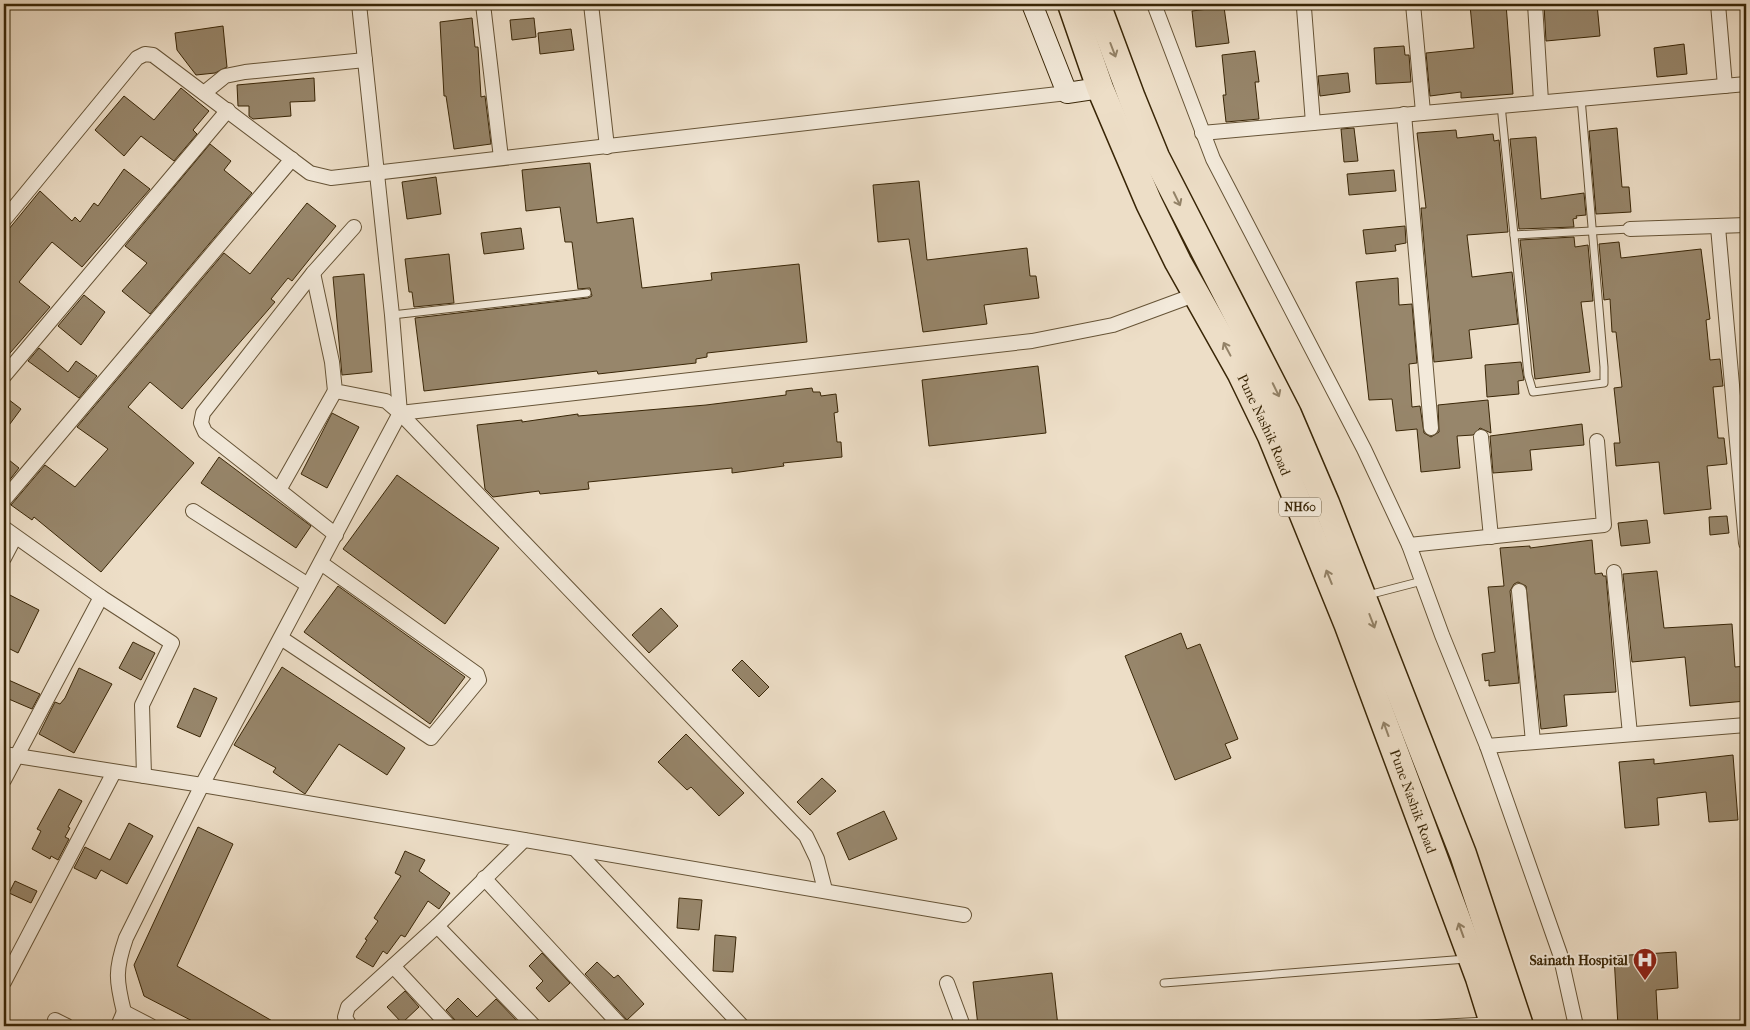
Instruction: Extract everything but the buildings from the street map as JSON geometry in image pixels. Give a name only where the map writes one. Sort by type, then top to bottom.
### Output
[{"type":"highway","name":"Pune Nashik Road","points":[[1071,4],[1100,88],[1149,203],[1241,374],[1278,453],[1347,623],[1472,958],[1493,1023]]},
{"type":"highway","name":"Pune Nashik Road","points":[[1097,4],[1156,157],[1288,414],[1463,854],[1520,1026]]},
{"type":"street","points":[[118,1026],[124,1012],[116,983],[118,960],[126,938],[202,785],[400,413],[392,315],[359,4]]},
{"type":"street","points":[[483,4],[501,158]]},
{"type":"street","points":[[591,4],[607,147]]},
{"type":"street","points":[[1032,4],[1067,92]]},
{"type":"street","points":[[1154,4],[1213,159],[1364,449],[1409,545],[1488,746],[1560,954],[1576,1026]]},
{"type":"street","points":[[1413,4],[1423,112]]},
{"type":"street","points":[[1535,4],[1541,101]]},
{"type":"street","points":[[1718,4],[1725,86]]},
{"type":"street","points":[[1304,8],[1313,123]]},
{"type":"street","points":[[4,220],[137,58],[145,54],[153,56],[228,110],[310,173],[318,177],[331,178],[1100,88]]},
{"type":"street","points":[[204,93],[225,76],[245,72],[365,60]]},
{"type":"street","points":[[1202,133],[1746,84]]},
{"type":"street","points":[[4,376],[228,110]]},
{"type":"street","points":[[1404,114],[1431,428]]},
{"type":"street","points":[[4,500],[292,160]]},
{"type":"street","points":[[1630,229],[1746,225]]},
{"type":"street","points":[[336,535],[205,432],[201,423],[203,413],[313,273],[354,227]]},
{"type":"street","points":[[1718,227],[1746,543]]},
{"type":"street","points":[[279,490],[335,391],[332,362],[313,273]]},
{"type":"street","points":[[400,413],[1041,339],[1113,325],[1197,294]]},
{"type":"street","points":[[335,391],[386,402],[400,413],[806,836],[817,859],[825,890]]},
{"type":"street","points":[[1481,437],[1491,537]]},
{"type":"street","points":[[1409,545],[1604,525],[1597,441]]},
{"type":"street","points":[[193,511],[308,585]]},
{"type":"street","points":[[4,558],[9,532],[101,597],[172,643],[142,704],[144,776]]},
{"type":"street","points":[[281,638],[431,738],[434,737],[479,680],[477,674],[321,563]]},
{"type":"street","points":[[1614,572],[1630,734]]},
{"type":"street","points":[[1518,590],[1533,742]]},
{"type":"street","points":[[4,780],[10,755],[101,597]]},
{"type":"street","points":[[1488,746],[1746,725]]},
{"type":"street","points":[[10,755],[202,785],[964,915]]},
{"type":"street","points":[[4,982],[114,772]]},
{"type":"street","points":[[350,1026],[345,1017],[348,1007],[437,926],[524,840]]},
{"type":"street","points":[[575,849],[742,1026]]},
{"type":"street","points":[[484,878],[621,1026]]},
{"type":"street","points":[[437,926],[534,1026]]},
{"type":"street","points":[[393,966],[449,1026]]},
{"type":"street","points":[[947,983],[963,1026]]},
{"type":"street","points":[[124,1012],[151,1026]]},
{"type":"lane","points":[[1501,105],[1528,375],[1533,392],[1604,383],[1581,98]]},
{"type":"lane","points":[[1514,235],[1630,229]]},
{"type":"lane","points":[[392,315],[587,293]]},
{"type":"lane","points":[[1362,596],[1422,581]]},
{"type":"lane","points":[[1164,983],[1472,958]]},
{"type":"lane","points":[[1388,1026],[1493,1023]]},
{"type":"place","name":"Sainath Hospital","points":[[1645,981]]}]
